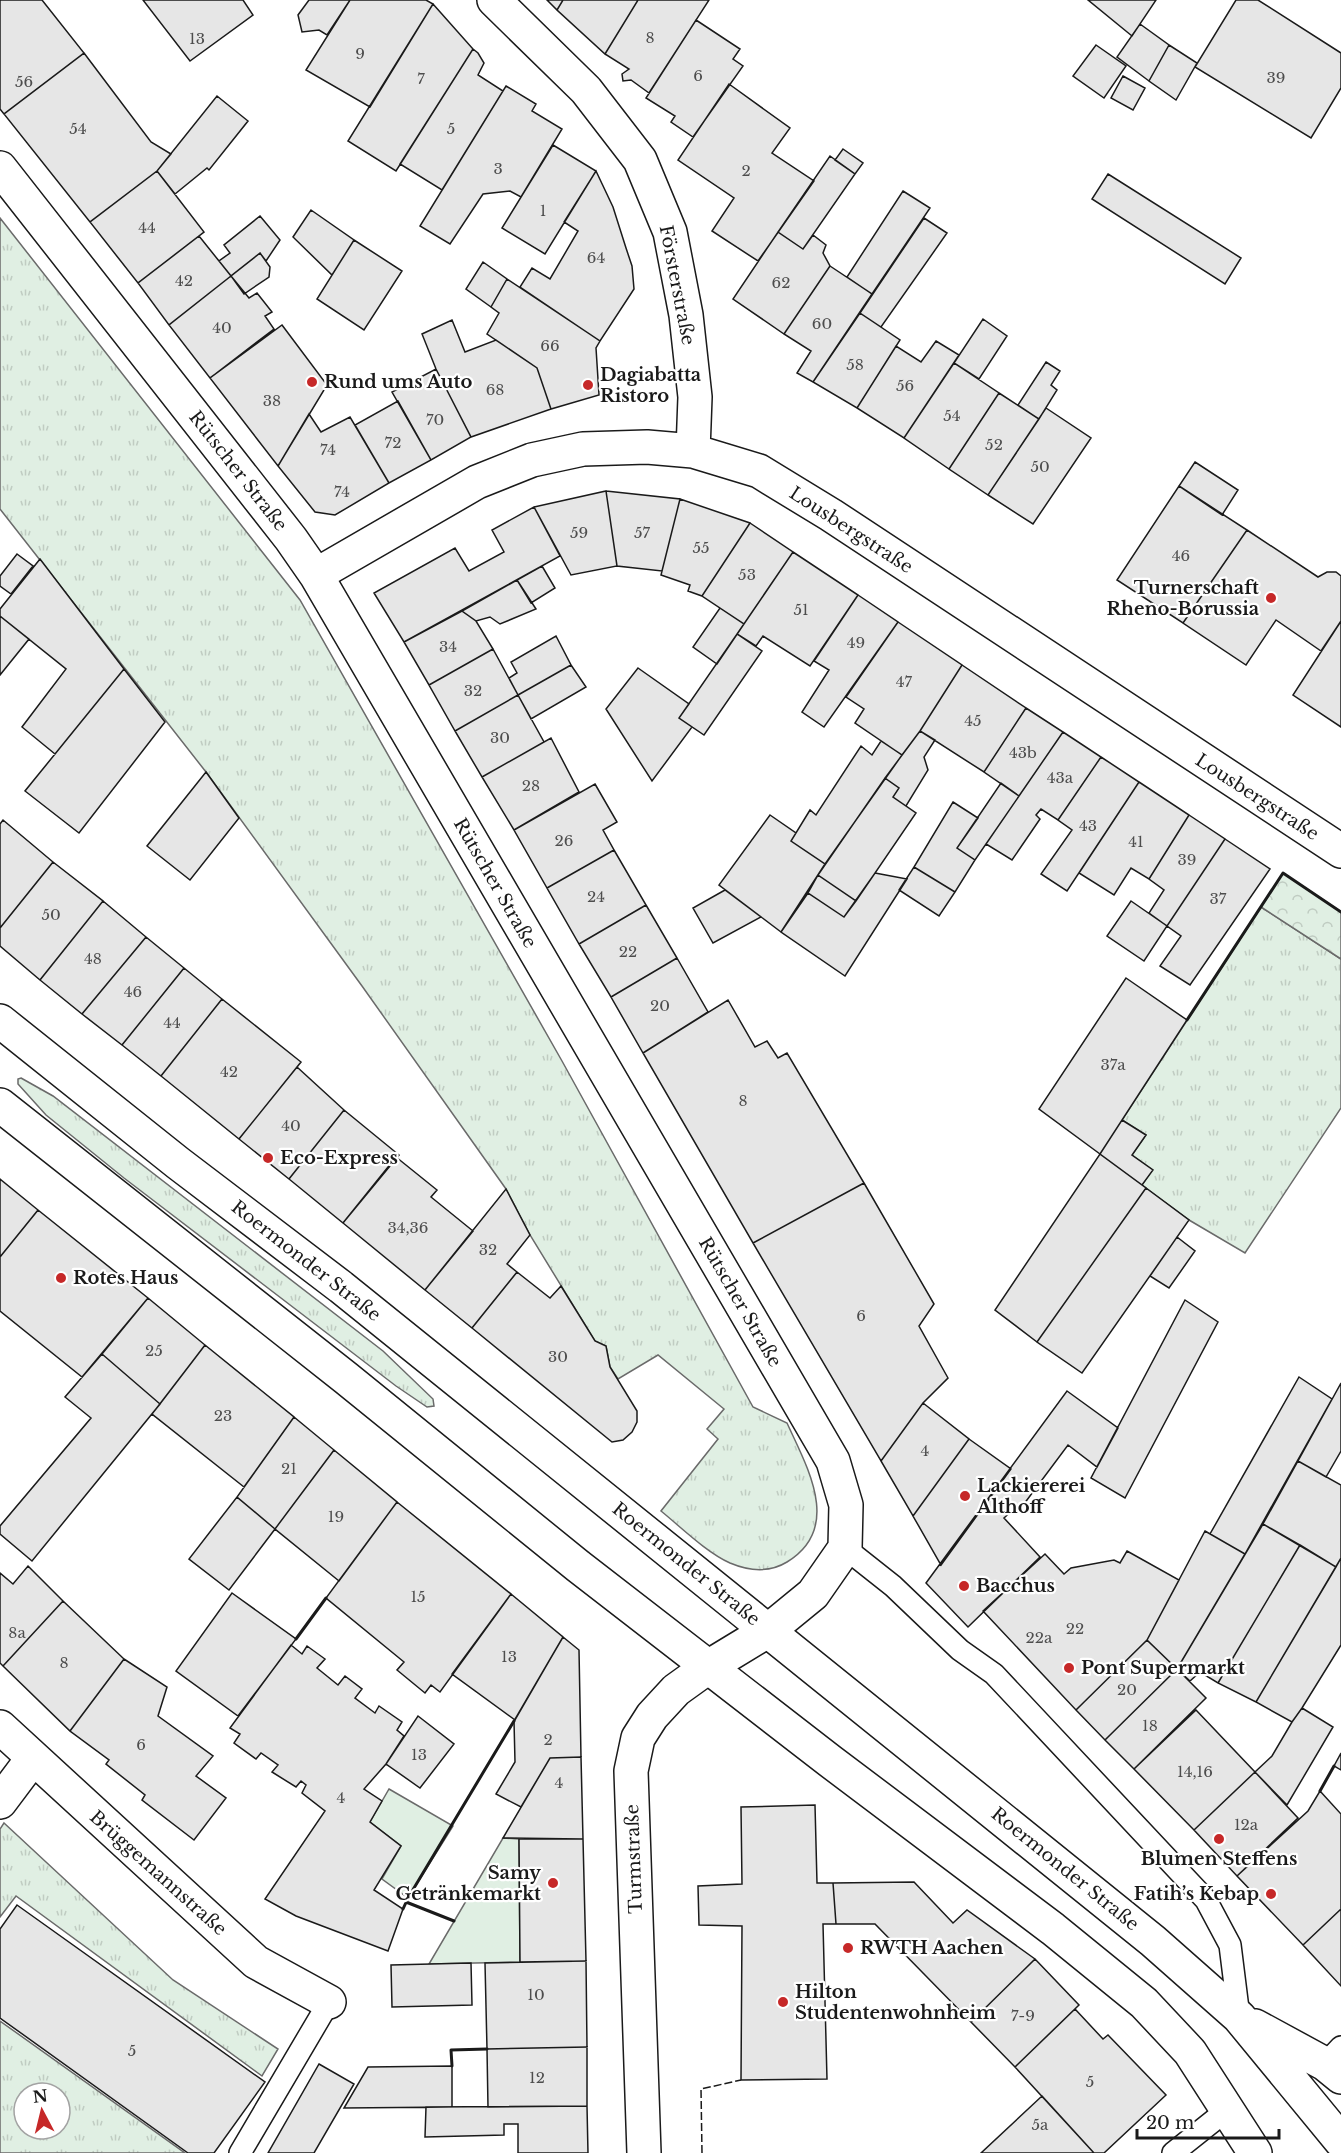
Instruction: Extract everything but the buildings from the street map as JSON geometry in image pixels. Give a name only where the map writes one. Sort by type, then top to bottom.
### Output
[{"type":"street","name":"Försterstraße","points":[[494,0],[586,90],[640,160],[670,232],[686,315],[695,397],[693,451]]},
{"type":"street","name":"Rütscher Straße","points":[[0,168],[291,539],[316,575],[833,1461],[846,1505],[845,1548]]},
{"type":"street","name":"Lousbergstraße","points":[[316,575],[477,482],[532,460],[583,449],[647,447],[693,451],[759,471],[831,515],[1341,851]]},
{"type":"street","name":"Roermonder Straße","points":[[0,1021],[178,1163],[341,1287],[1153,1941],[1239,2018],[1341,2141]]},
{"type":"street","points":[[0,1105],[346,1378],[578,1566],[1053,1929],[1144,2003],[1190,2052],[1256,2153]]},
{"type":"street","points":[[769,1630],[813,1594],[845,1548]]},
{"type":"street","name":"Turmstraße","points":[[644,2153],[631,1771],[638,1738],[652,1716],[676,1690],[708,1666],[769,1630]]},
{"type":"street","name":"Brüggemannstraße","points":[[0,1727],[256,1962],[329,2002]]},
{"type":"street","points":[[0,1802],[33,1758]]},
{"type":"street","points":[[1239,2018],[1336,2063]]},
{"type":"lane","points":[[845,1548],[893,1586],[960,1650],[994,1674],[1206,1900],[1230,1945],[1239,2018]]},
{"type":"lane","points":[[240,2153],[329,2002]]},
{"type":"lane","points":[[1173,2153],[1227,2110]]},
{"type":"green space","points":[[0,218],[300,600],[562,1061],[753,1407],[787,1423],[811,1477],[816,1496],[817,1515],[813,1532],[804,1548],[787,1562],[773,1568],[759,1570],[730,1563],[703,1546],[661,1511],[718,1439],[707,1429],[724,1409],[658,1355],[618,1379],[610,1367],[606,1346],[595,1341],[530,1235],[506,1189],[362,986],[206,772],[0,509]]},
{"type":"green space","points":[[1283,873],[1341,912],[1341,959],[1261,907]]},
{"type":"green space","points":[[1261,907],[1341,959],[1341,1108],[1245,1253],[1189,1220],[1142,1185],[1152,1170],[1132,1155],[1146,1135],[1122,1120]]},
{"type":"green space","points":[[21,1078],[53,1096],[383,1351],[433,1399],[434,1406],[427,1407],[396,1386],[124,1178],[46,1115],[18,1084],[18,1079]]},
{"type":"green space","points":[[389,1789],[453,1826],[408,1898],[382,1879],[401,1846],[370,1822]]},
{"type":"green space","points":[[4,1823],[173,1980],[278,2049],[262,2076],[16,1896],[0,1917],[0,1829]]},
{"type":"green space","points":[[503,1838],[519,1839],[520,1962],[429,1964]]},
{"type":"green space","points":[[0,2021],[185,2153],[0,2153]]},
{"type":"fence","points":[[702,2153],[701,2089],[741,2080]]},
{"type":"wall","points":[[1187,1020],[1283,873],[1341,912]]},
{"type":"wall","points":[[296,1639],[326,1598]]},
{"type":"wall","points":[[403,1909],[514,1721]]},
{"type":"wall","points":[[1320,1791],[1334,1766]]},
{"type":"wall","points":[[406,1902],[454,1921]]},
{"type":"wall","points":[[452,2066],[451,2050],[487,2049]]},
{"type":"place","name":"Rund ums Auto","points":[[312,382]]},
{"type":"place","name":"Dagiabatta Ristoro","points":[[588,385]]},
{"type":"place","name":"Turnerschaft Rheno-Borussia","points":[[1271,598]]},
{"type":"place","name":"Eco-Express","points":[[268,1158]]},
{"type":"place","name":"Rotes Haus","points":[[61,1278]]},
{"type":"place","name":"Lackiererei Althoff","points":[[965,1496]]},
{"type":"place","name":"Bacchus","points":[[964,1586]]},
{"type":"place","name":"Pont Supermarkt","points":[[1069,1668]]},
{"type":"place","name":"Blumen Steffens","points":[[1219,1839]]},
{"type":"place","name":"Samy Getränkemarkt","points":[[553,1883]]},
{"type":"place","name":"Fatih’s Kebap","points":[[1271,1894]]},
{"type":"place","name":"RWTH Aachen","points":[[848,1948]]},
{"type":"place","name":"Hilton Studentenwohnheim","points":[[783,2002]]}]
